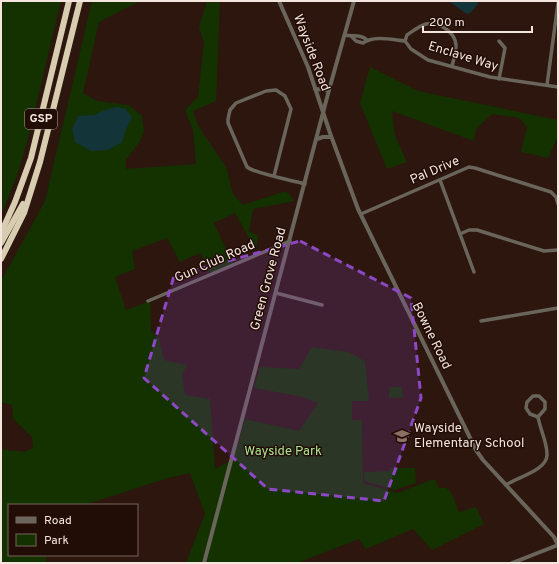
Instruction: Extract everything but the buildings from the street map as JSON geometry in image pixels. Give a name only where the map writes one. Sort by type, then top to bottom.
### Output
[{"type":"highway","name":"GSP","points":[[1,233],[31,158],[69,1]]},
{"type":"highway","name":"GSP","points":[[1,259],[24,213],[31,186],[44,149],[80,1]]},
{"type":"highway","points":[[1,243],[20,211],[31,186]]},
{"type":"street","name":"Wayside Road","points":[[279,1],[300,48],[324,114]]},
{"type":"street","name":"Green Grove Road","points":[[204,563],[354,1]]},
{"type":"street","points":[[547,86],[557,23],[558,3]]},
{"type":"street","points":[[345,34],[352,37],[356,41],[363,43],[366,40],[374,39],[405,41],[407,35],[426,24],[434,24],[443,27],[452,34],[456,44],[452,66]]},
{"type":"street","name":"Enclave Way","points":[[405,41],[411,49],[428,60],[499,79],[558,87]]},
{"type":"street","points":[[499,41],[505,48],[499,79]]},
{"type":"street","points":[[315,89],[330,90]]},
{"type":"street","points":[[274,176],[291,109],[285,96],[281,92],[272,90],[236,103],[230,110],[228,124],[247,167],[250,169],[274,176],[305,184]]},
{"type":"street","name":"Bowne Road","points":[[324,114],[350,190],[476,450],[483,460],[554,537],[558,545]]},
{"type":"street","points":[[317,139],[331,136]]},
{"type":"street","name":"Pal Drive","points":[[361,214],[466,168],[475,168],[551,192],[555,195],[558,204]]},
{"type":"street","points":[[440,180],[474,272]]},
{"type":"street","points":[[460,234],[469,230],[476,230],[544,251],[558,250]]},
{"type":"street","name":"Gun Club Road","points":[[148,301],[290,241]]},
{"type":"street","points":[[276,293],[322,305]]},
{"type":"street","points":[[481,320],[558,308]]},
{"type":"street","points":[[536,396],[544,399],[546,405],[543,412],[538,417],[530,414],[526,408],[528,399],[536,396]]},
{"type":"street","points":[[506,485],[513,480],[539,468],[546,460],[547,453],[538,417]]},
{"type":"street","points":[[512,563],[558,545]]},
{"type":"highlighted area","points":[[300,241],[411,298],[421,398],[384,501],[268,489],[144,378],[174,276]]},
{"type":"green space","points":[[4,1],[61,1],[28,139],[17,176],[2,213],[1,11]]},
{"type":"green space","name":"Wayside Park","points":[[92,1],[140,1],[99,22],[83,93],[97,101],[129,105],[142,116],[144,131],[140,141],[126,160],[126,169],[196,164],[193,130],[185,110],[198,97],[204,43],[199,27],[207,1],[220,1],[216,101],[193,111],[197,123],[226,167],[233,194],[243,205],[286,191],[295,201],[253,209],[249,231],[258,236],[256,250],[235,213],[214,223],[233,264],[211,274],[200,253],[180,262],[167,238],[132,251],[135,269],[115,277],[126,310],[150,301],[151,330],[159,339],[164,360],[187,365],[182,375],[185,395],[210,399],[215,469],[230,461],[236,451],[245,419],[299,431],[318,403],[303,397],[254,388],[260,367],[299,369],[312,347],[348,352],[365,361],[369,401],[352,401],[352,420],[362,420],[363,483],[398,493],[431,480],[435,480],[439,488],[446,488],[451,492],[459,512],[476,507],[484,524],[432,550],[413,529],[366,549],[359,539],[297,563],[186,563],[205,514],[190,473],[168,478],[87,504],[8,504],[8,556],[46,556],[46,563],[1,563],[1,449],[24,452],[33,448],[32,437],[13,419],[12,405],[1,402],[1,281],[45,201]]},
{"type":"green space","points":[[370,67],[418,91],[558,120],[558,136],[548,158],[521,152],[527,127],[519,118],[492,114],[476,129],[474,141],[392,111],[395,136],[407,162],[387,169],[360,103]]},
{"type":"green space","points":[[389,387],[402,387],[403,398],[389,398]]},
{"type":"green space","points":[[390,468],[415,468],[416,483],[395,490],[364,481],[364,472],[390,471]]},
{"type":"water","points":[[442,1],[477,1],[478,4],[470,13],[467,14],[450,2]]},
{"type":"water","points":[[117,107],[126,109],[132,118],[126,129],[122,142],[108,150],[91,151],[75,142],[72,129],[78,116],[95,115],[102,111]]},
{"type":"place","name":"Wayside Elementary School","points":[[402,436]]}]
